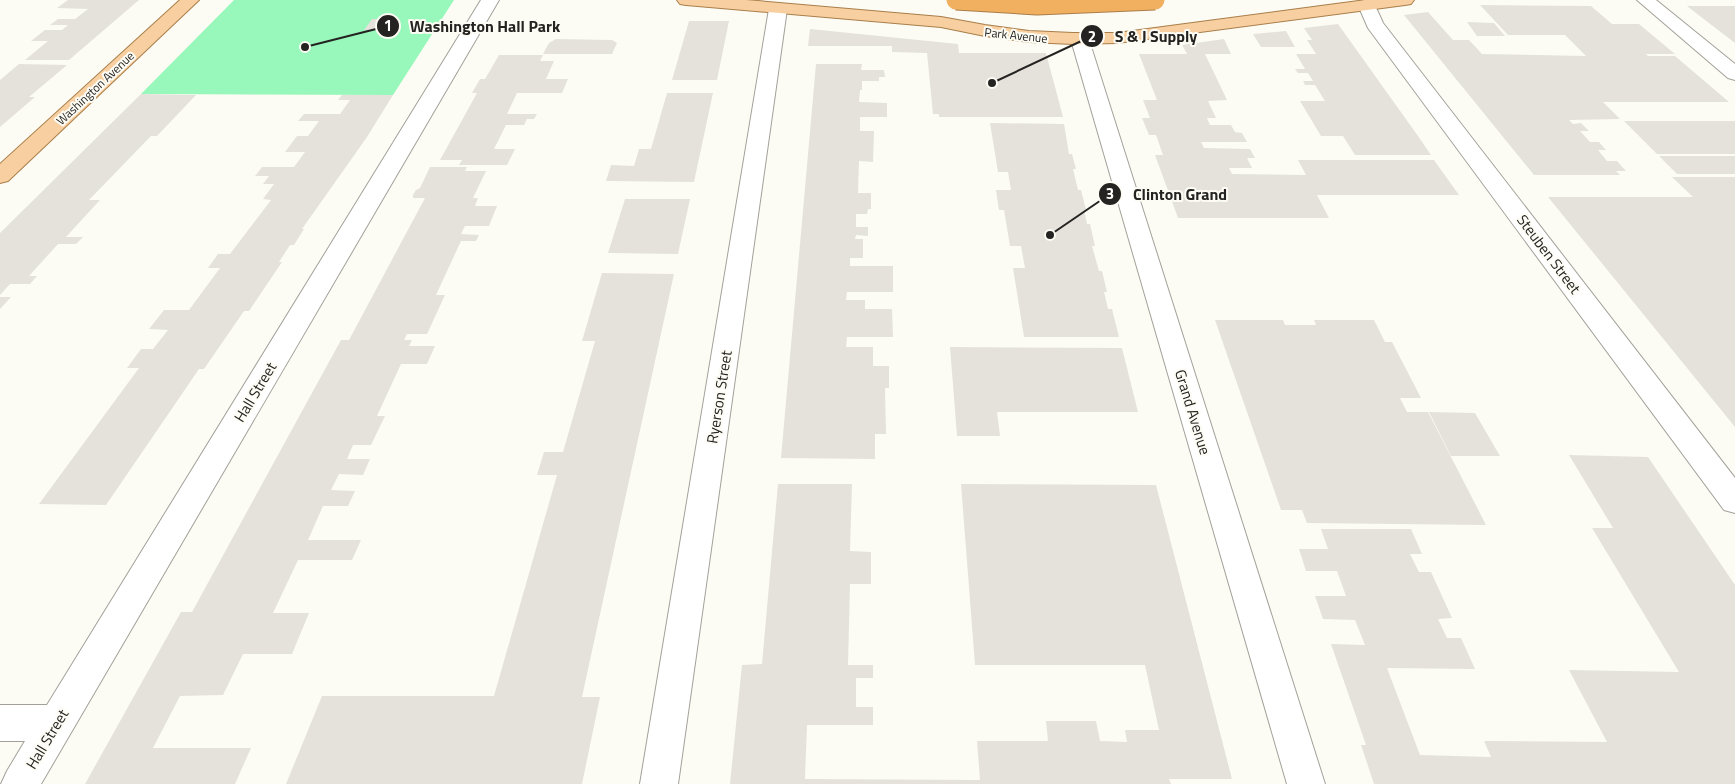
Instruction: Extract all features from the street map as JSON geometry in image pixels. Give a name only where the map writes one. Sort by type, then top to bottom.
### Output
[{"type":"highway","points":[[956,0],[1026,5],[1155,0]]},
{"type":"main road","name":"Washington Avenue","points":[[0,176],[190,0]]},
{"type":"main road","name":"Park Avenue","points":[[686,0],[941,22],[973,30],[1052,39],[1080,40],[1117,38],[1405,0]]},
{"type":"main road","points":[[941,22],[976,20],[989,17],[997,9],[1000,0]]},
{"type":"street","name":"Hall Street","points":[[20,784],[490,0]]},
{"type":"street","points":[[1646,0],[1735,74]]},
{"type":"street","name":"Steuben Street","points":[[1367,5],[1374,24],[1735,501]]},
{"type":"street","name":"Ryerson Street","points":[[660,784],[778,9]]},
{"type":"street","name":"Grand Avenue","points":[[1080,40],[1306,784]]},
{"type":"street","points":[[0,724],[57,723]]},
{"type":"green space","points":[[234,0],[454,0],[393,95],[141,94]]},
{"type":"building","points":[[68,0],[139,0],[69,60],[25,60],[48,41],[31,41],[45,30],[62,30],[68,25],[50,25],[58,19],[75,19],[88,9],[57,8]]},
{"type":"building","points":[[1480,5],[1591,6],[1612,24],[1639,24],[1675,54],[1646,54],[1648,56],[1675,56],[1729,102],[1603,102],[1620,119],[1569,120],[1573,124],[1581,123],[1589,131],[1580,131],[1590,142],[1599,142],[1606,150],[1598,150],[1607,161],[1617,161],[1626,171],[1616,171],[1620,175],[1534,175],[1404,15],[1428,12],[1453,40],[1469,40],[1482,54],[1586,56],[1565,35],[1508,35]]},
{"type":"building","points":[[1687,6],[1735,6],[1735,43],[1705,20]]},
{"type":"building","points":[[372,19],[395,19],[388,30],[364,30]]},
{"type":"building","points":[[689,21],[729,21],[717,80],[672,80]]},
{"type":"building","points":[[1467,22],[1494,23],[1505,36],[1477,36]]},
{"type":"building","points":[[1338,24],[1431,155],[1355,155],[1343,136],[1321,136],[1300,101],[1325,101],[1315,85],[1305,85],[1303,81],[1313,81],[1308,73],[1298,73],[1295,69],[1305,69],[1296,54],[1316,54],[1307,40],[1312,40],[1304,28]]},
{"type":"building","points":[[810,29],[958,44],[959,53],[1046,53],[1063,117],[939,117],[939,114],[933,114],[927,53],[892,52],[892,46],[808,46]]},
{"type":"building","points":[[1286,31],[1295,47],[1261,47],[1253,34]]},
{"type":"building","points":[[556,39],[612,40],[617,43],[612,54],[543,54],[549,43]]},
{"type":"building","points":[[1224,39],[1231,54],[1205,54],[1227,100],[1208,101],[1216,118],[1207,118],[1210,125],[1231,125],[1235,132],[1242,133],[1247,142],[1201,142],[1204,148],[1250,149],[1255,158],[1247,158],[1252,168],[1229,168],[1232,174],[1306,175],[1298,160],[1434,160],[1459,195],[1317,195],[1329,218],[1178,218],[1155,155],[1163,155],[1156,135],[1149,135],[1142,118],[1150,118],[1143,100],[1157,100],[1139,54],[1187,54],[1182,45]]},
{"type":"building","points":[[499,55],[543,55],[540,61],[554,61],[546,79],[568,79],[562,93],[517,93],[507,114],[537,114],[534,119],[527,119],[524,125],[506,125],[494,149],[515,149],[507,165],[459,165],[462,160],[440,160],[477,93],[472,93],[480,79],[485,79]]},
{"type":"building","points":[[19,64],[67,65],[29,97],[35,97],[0,127],[0,80]]},
{"type":"building","points":[[816,64],[862,64],[861,70],[884,70],[885,77],[879,77],[879,81],[862,81],[862,90],[860,90],[859,102],[887,103],[887,117],[860,117],[860,131],[874,131],[873,162],[859,161],[858,193],[871,193],[871,209],[868,209],[867,214],[856,214],[856,227],[868,227],[868,236],[856,235],[855,239],[863,239],[863,258],[850,258],[850,266],[893,266],[893,292],[847,292],[846,300],[865,300],[865,309],[892,309],[893,337],[847,337],[846,347],[873,347],[873,366],[889,366],[889,388],[885,388],[886,434],[875,434],[875,459],[781,458]]},
{"type":"building","points":[[667,93],[713,93],[694,182],[606,181],[611,165],[634,166],[639,149],[651,149]]},
{"type":"building","points":[[141,94],[196,95],[157,136],[151,136],[89,200],[100,200],[66,237],[83,237],[76,244],[58,244],[29,276],[37,276],[30,284],[10,284],[0,295],[0,233]]},
{"type":"building","points":[[342,95],[393,95],[367,137],[302,229],[304,229],[294,245],[290,245],[279,262],[282,262],[249,311],[244,311],[204,369],[199,369],[106,505],[39,504],[139,368],[127,368],[141,349],[153,349],[168,330],[149,329],[164,310],[189,310],[220,268],[208,268],[218,254],[230,254],[271,200],[263,199],[274,184],[263,184],[269,176],[255,176],[262,167],[294,167],[305,152],[285,152],[297,136],[308,136],[319,121],[298,121],[304,114],[340,114],[350,100],[338,100]]},
{"type":"building","points":[[1624,121],[1735,121],[1735,154],[1657,154]]},
{"type":"building","points":[[990,123],[1064,124],[1069,154],[1072,154],[1076,169],[1073,169],[1078,190],[1081,190],[1087,224],[1090,224],[1095,246],[1092,246],[1099,271],[1102,271],[1107,292],[1104,292],[1108,309],[1112,309],[1119,337],[1024,337],[1013,268],[1025,268],[1021,246],[1010,246],[1004,210],[999,210],[996,190],[1011,190],[1008,172],[998,172]]},
{"type":"building","points":[[1659,156],[1735,156],[1735,174],[1677,174]]},
{"type":"building","points":[[430,167],[467,167],[465,171],[486,171],[473,198],[478,198],[475,206],[497,206],[489,226],[465,226],[461,234],[479,235],[476,241],[461,241],[436,295],[445,295],[427,334],[407,334],[404,340],[412,340],[409,346],[435,346],[427,364],[401,364],[377,416],[385,416],[371,445],[353,445],[347,459],[370,459],[363,475],[339,474],[331,490],[355,491],[348,506],[323,506],[308,540],[361,540],[352,560],[298,560],[273,613],[309,613],[292,654],[243,654],[223,695],[180,696],[153,748],[251,748],[235,784],[85,784],[181,612],[192,612],[341,340],[349,340],[425,198],[413,198],[413,195],[420,188]]},
{"type":"building","points":[[1672,177],[1735,177],[1735,427],[1548,197],[1693,197]]},
{"type":"building","points":[[625,199],[690,199],[678,254],[608,253]]},
{"type":"building","points":[[602,273],[674,274],[582,697],[600,697],[582,784],[286,784],[322,696],[494,696],[557,475],[537,475],[544,452],[563,452],[595,341],[582,341]]},
{"type":"building","points":[[0,297],[11,297],[0,309]]},
{"type":"building","points":[[1215,320],[1283,320],[1285,325],[1316,325],[1314,320],[1374,320],[1385,342],[1392,342],[1421,398],[1400,398],[1407,412],[1428,412],[1486,525],[1307,523],[1302,510],[1281,510]]},
{"type":"building","points":[[950,347],[1122,348],[1138,412],[997,412],[1000,436],[957,436]]},
{"type":"building","points":[[1429,412],[1475,413],[1500,456],[1451,456]]},
{"type":"building","points":[[1569,455],[1648,457],[1735,585],[1735,784],[1374,784],[1361,745],[1366,745],[1331,644],[1365,645],[1355,620],[1323,619],[1315,596],[1346,596],[1337,571],[1306,571],[1299,549],[1328,549],[1321,529],[1411,529],[1422,554],[1410,554],[1419,572],[1431,572],[1452,618],[1438,619],[1447,638],[1461,638],[1475,669],[1387,668],[1420,755],[1491,757],[1484,741],[1607,742],[1569,670],[1679,672],[1592,528],[1613,528]]},
{"type":"building","points":[[778,484],[852,484],[850,551],[871,552],[871,584],[850,584],[848,665],[873,665],[873,678],[856,678],[856,707],[873,707],[873,725],[807,725],[805,779],[980,780],[977,741],[1048,741],[1046,721],[1096,721],[1100,741],[1127,742],[1125,730],[1159,730],[1145,665],[975,665],[961,484],[1156,485],[1232,779],[1169,779],[1171,784],[730,784],[742,665],[762,664]]},
{"type":"place","name":"Washington Hall Park","points":[[305,47]]},
{"type":"place","name":"S & J Supply","points":[[992,83]]},
{"type":"place","name":"Clinton Grand","points":[[1050,235]]}]
